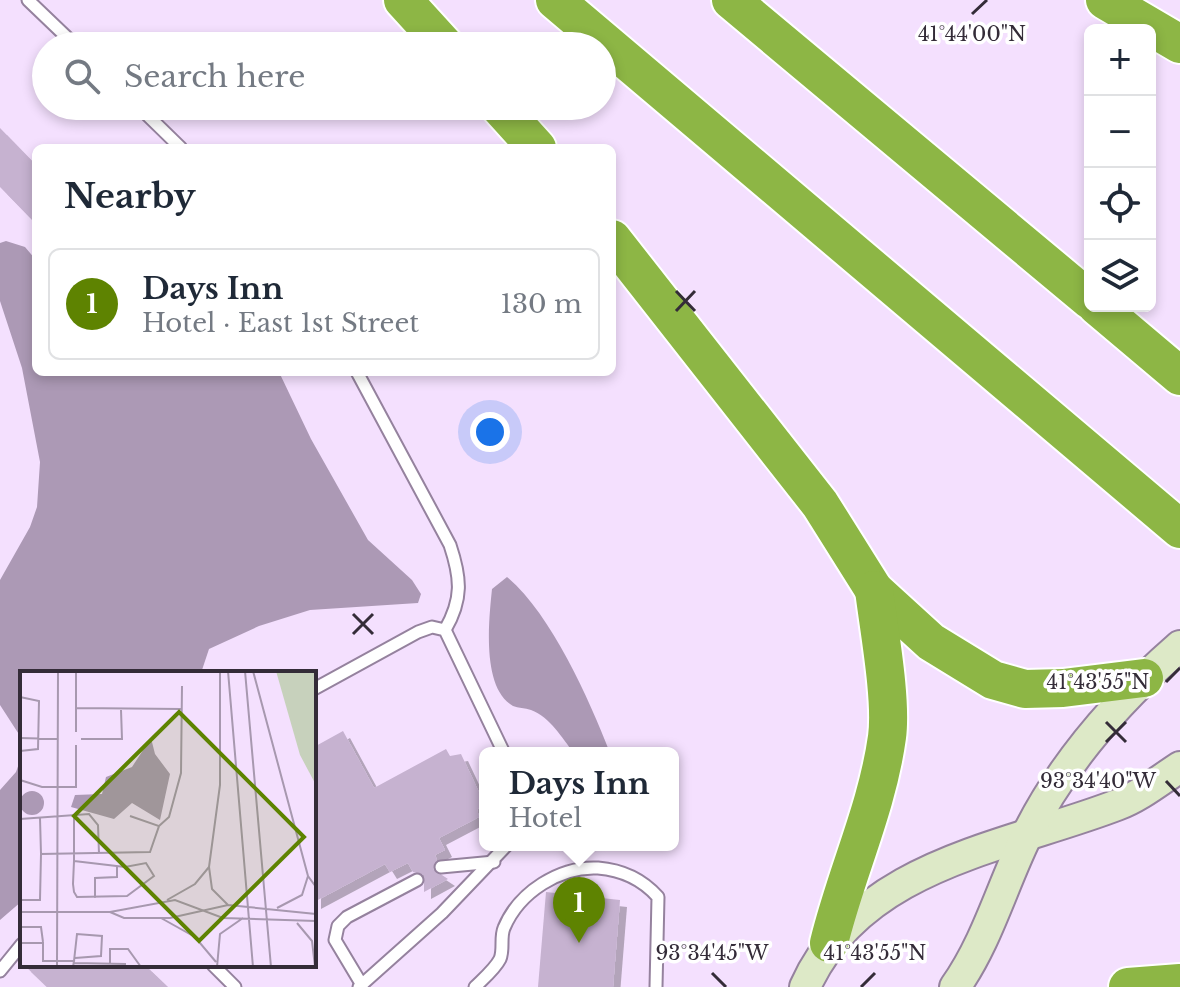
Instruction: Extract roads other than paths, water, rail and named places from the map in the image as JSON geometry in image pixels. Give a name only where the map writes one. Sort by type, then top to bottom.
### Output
[{"type":"highway","points":[[403,0],[432,32]]},
{"type":"highway","points":[[555,0],[593,32]]},
{"type":"highway","points":[[731,0],[1084,295]]},
{"type":"highway","points":[[1105,0],[1180,44]]},
{"type":"highway","points":[[616,52],[1177,526]]},
{"type":"highway","points":[[512,120],[533,144]]},
{"type":"highway","points":[[616,244],[820,504],[874,590],[931,642],[993,680],[1025,689],[1063,688],[1144,678]]},
{"type":"highway","points":[[1104,312],[1180,376]]},
{"type":"highway","points":[[829,943],[844,882],[870,819],[887,734],[874,590]]},
{"type":"highway","points":[[1128,987],[1180,983]]},
{"type":"main road","points":[[955,987],[970,967],[1027,835],[1067,765],[1144,678],[1180,646]]},
{"type":"main road","points":[[805,987],[829,943],[867,907],[936,865],[1121,804],[1180,767]]},
{"type":"lane","points":[[28,0],[61,32]]},
{"type":"lane","points":[[152,120],[177,144]]},
{"type":"lane","points":[[359,376],[450,545],[460,573],[461,596],[445,630]]},
{"type":"lane","points":[[316,688],[418,632],[432,627],[445,630]]},
{"type":"lane","points":[[445,630],[501,747]]},
{"type":"lane","points":[[417,880],[347,917],[338,926],[335,940],[360,986],[502,851]]},
{"type":"lane","points":[[441,867],[494,862]]},
{"type":"lane","points":[[475,987],[501,958],[503,929],[516,910],[558,872],[598,868],[623,872],[647,885],[658,897],[656,987]]},
{"type":"lane","points":[[0,971],[20,946]]},
{"type":"lane","points":[[215,967],[235,987]]},
{"type":"place","name":"Days Inn","points":[[579,943]]}]
